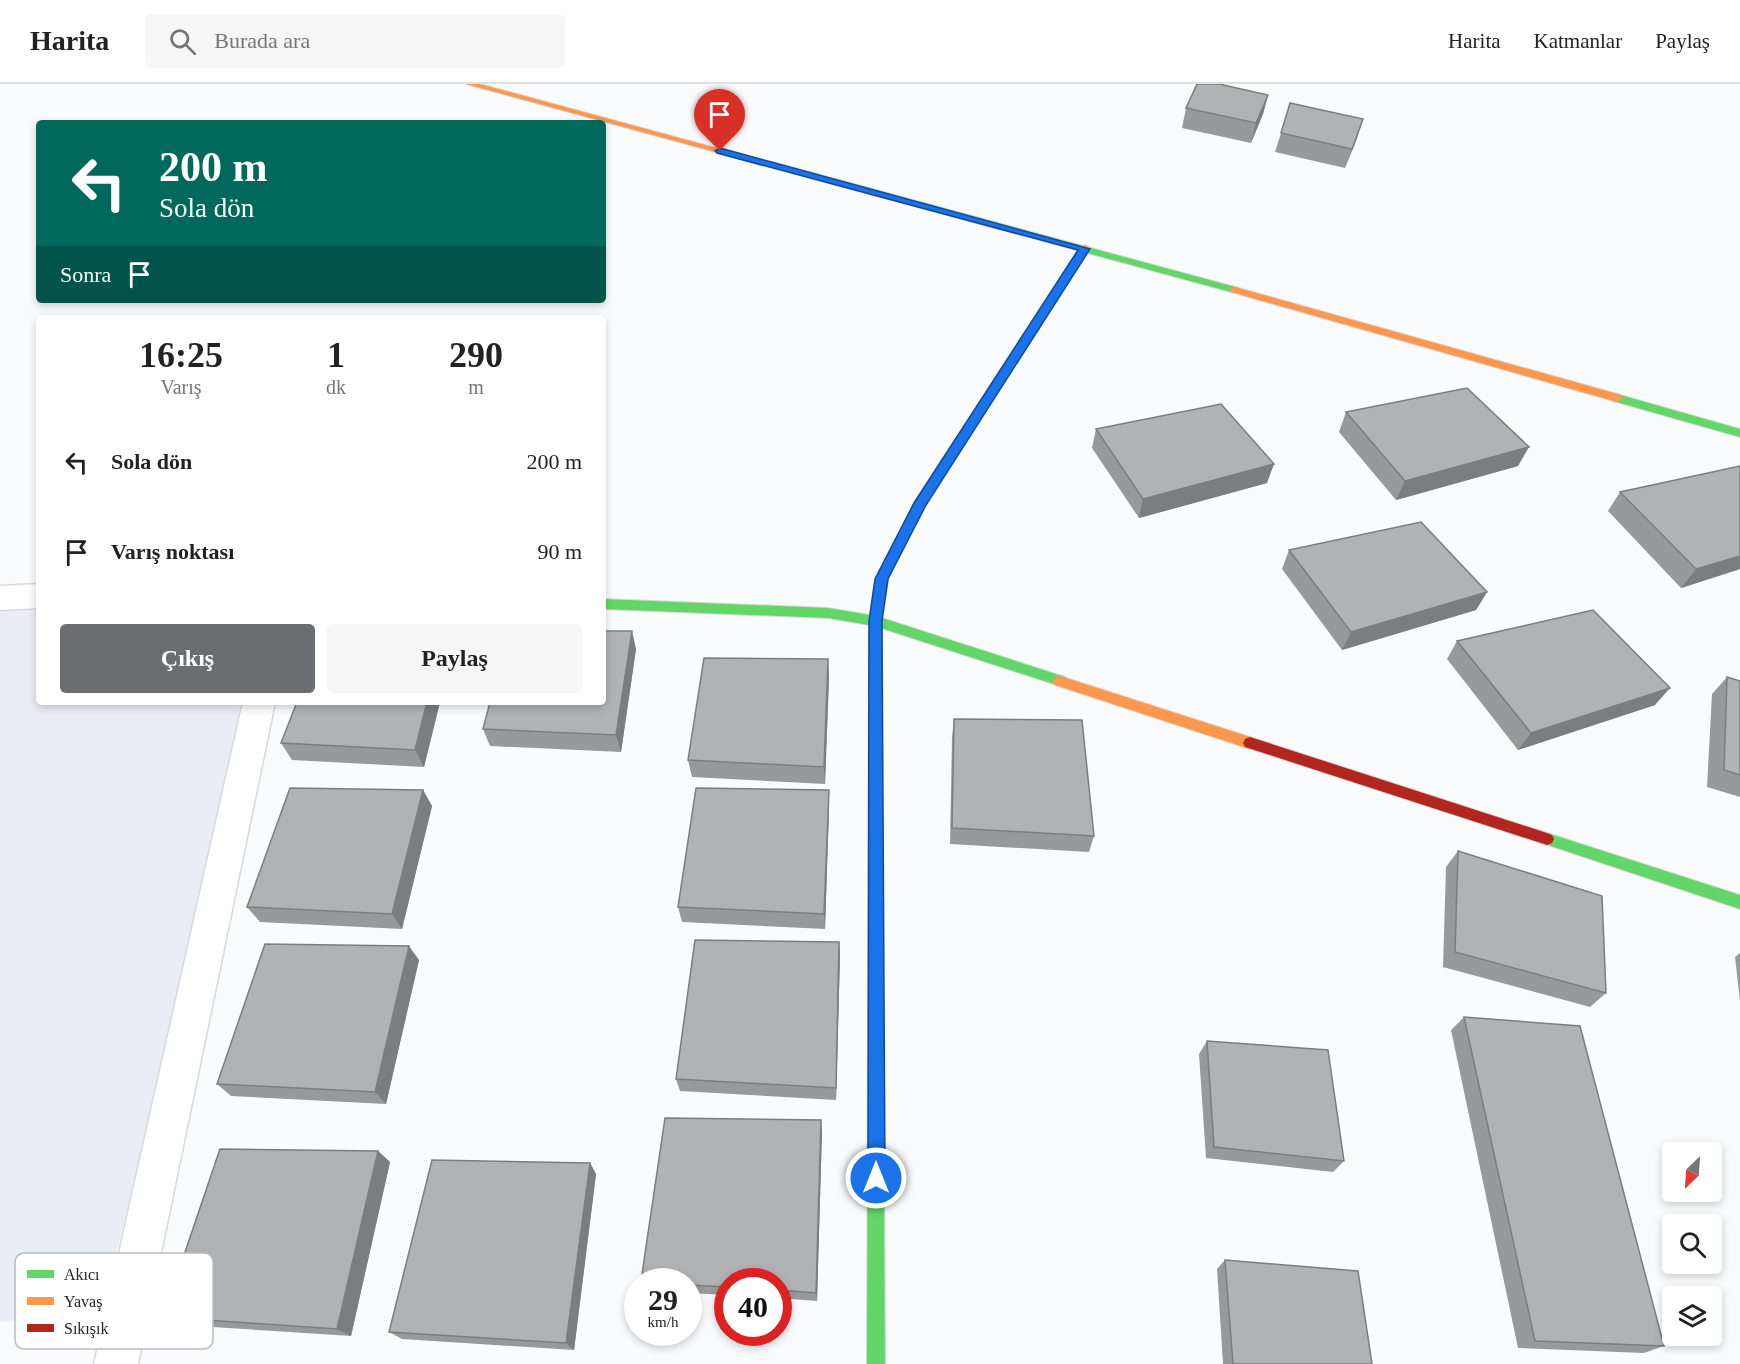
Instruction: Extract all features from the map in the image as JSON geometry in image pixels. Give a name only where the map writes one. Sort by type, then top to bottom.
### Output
[{"type":"street","points":[[470,84],[604,120]]},
{"type":"street","points":[[606,121],[1084,249],[1740,432]]},
{"type":"street","points":[[876,1364],[875,621],[882,579],[920,503],[1084,249]]},
{"type":"street","points":[[0,598],[36,596]]},
{"type":"street","points":[[606,604],[828,613],[875,621],[1740,903]]},
{"type":"street","points":[[140,1253],[259,705]]},
{"type":"street","points":[[116,1364],[119,1349]]},
{"type":"shaded area","points":[[36,593],[36,705],[250,705],[116,1253],[15,1253],[15,1320],[0,1322],[0,597]]},
{"type":"building","points":[[1197,84],[1219,84],[1268,95],[1256,123],[1186,108]]},
{"type":"building","points":[[1290,103],[1363,119],[1352,149],[1281,133]]},
{"type":"building","points":[[1467,388],[1529,447],[1405,481],[1346,412]]},
{"type":"building","points":[[1221,404],[1274,464],[1143,499],[1096,429]]},
{"type":"building","points":[[1740,466],[1740,556],[1696,569],[1620,492]]},
{"type":"building","points":[[1421,522],[1487,592],[1351,632],[1289,550]]},
{"type":"building","points":[[1593,610],[1670,688],[1531,733],[1457,641]]},
{"type":"building","points":[[606,631],[632,631],[616,735],[483,729],[489,705],[606,705]]},
{"type":"building","points":[[704,658],[828,659],[824,767],[688,760]]},
{"type":"building","points":[[1727,677],[1740,681],[1740,775],[1724,770]]},
{"type":"building","points":[[296,705],[426,705],[415,750],[281,743]]},
{"type":"building","points":[[954,719],[1082,720],[1094,836],[952,828]]},
{"type":"building","points":[[290,788],[423,790],[392,914],[247,907]]},
{"type":"building","points":[[696,788],[829,790],[824,914],[678,907]]},
{"type":"building","points":[[1458,851],[1602,896],[1606,993],[1455,952]]},
{"type":"building","points":[[695,940],[839,942],[836,1088],[676,1079]]},
{"type":"building","points":[[265,944],[409,946],[375,1092],[217,1084]]},
{"type":"building","points":[[1464,1017],[1580,1026],[1662,1338],[1662,1346],[1535,1341]]},
{"type":"building","points":[[1207,1041],[1328,1050],[1344,1161],[1214,1147]]},
{"type":"building","points":[[665,1118],[821,1120],[816,1293],[792,1291],[792,1268],[714,1268],[714,1286],[702,1286],[702,1268],[643,1268]]},
{"type":"building","points":[[220,1149],[378,1151],[337,1329],[213,1320],[213,1253],[185,1253]]},
{"type":"building","points":[[432,1160],[590,1163],[566,1343],[389,1332]]},
{"type":"building","points":[[1225,1260],[1358,1271],[1372,1364],[1233,1364]]},
{"type":"traffic: fast","points":[[766,163],[1235,290]]},
{"type":"traffic: fast","points":[[1617,398],[1740,433]]},
{"type":"traffic: fast","points":[[876,1364],[875,621],[882,579]]},
{"type":"traffic: fast","points":[[606,604],[828,613],[875,621],[1060,681]]},
{"type":"traffic: fast","points":[[1547,839],[1740,902]]},
{"type":"traffic: slow","points":[[470,84],[605,120]]},
{"type":"traffic: slow","points":[[606,120],[766,163]]},
{"type":"traffic: slow","points":[[882,579],[920,503],[1085,248]]},
{"type":"traffic: slow","points":[[1235,290],[1617,398]]},
{"type":"traffic: slow","points":[[1060,681],[1250,743]]},
{"type":"traffic: jam","points":[[1250,743],[1547,839]]},
{"type":"route","points":[[720,151],[1084,249],[920,503],[882,579],[875,621],[876,1178]]}]
